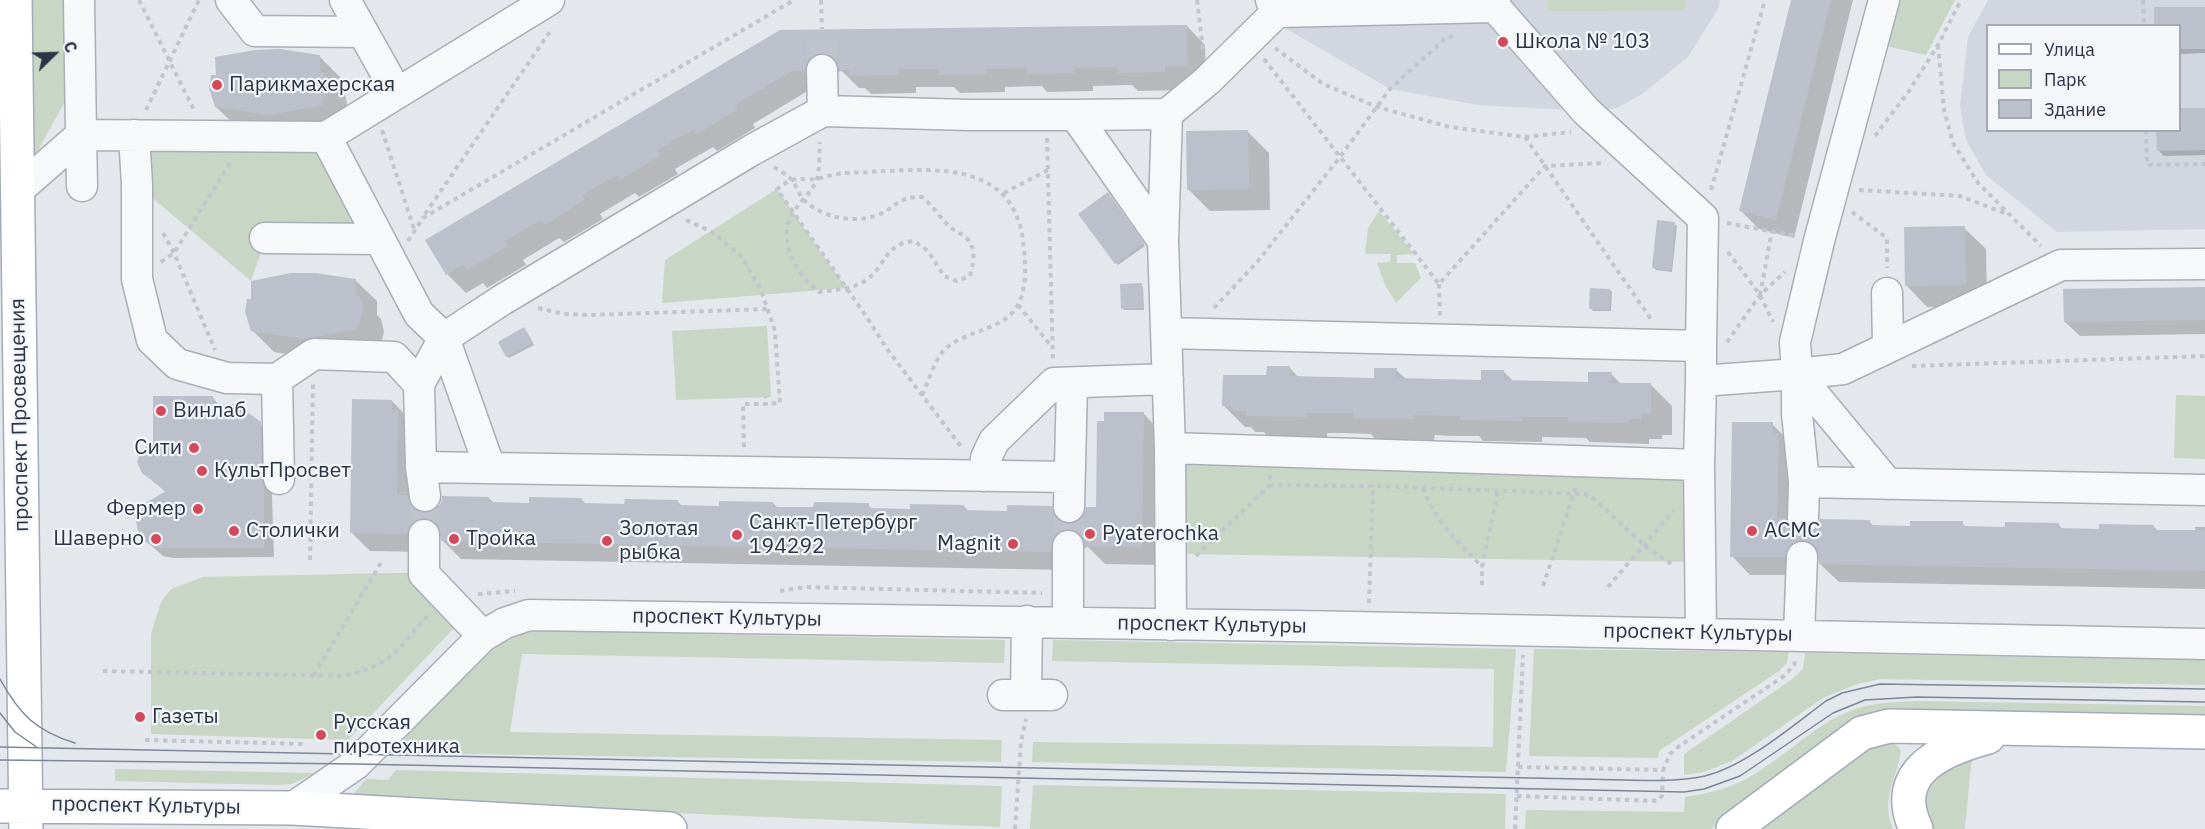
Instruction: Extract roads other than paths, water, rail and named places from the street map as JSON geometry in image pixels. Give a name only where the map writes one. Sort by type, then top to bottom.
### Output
[{"type":"main road","name":"проспект Просвещения","points":[[15,0],[17,813]]},
{"type":"main road","points":[[1733,829],[1862,733],[1889,726],[2205,732]]},
{"type":"main road","points":[[1916,829],[1911,818],[1910,795],[1915,777],[1925,764],[1939,754],[1961,744],[2024,728]]},
{"type":"main road","name":"проспект Культуры","points":[[17,813],[292,808],[670,829]]},
{"type":"street","points":[[79,0],[82,186]]},
{"type":"street","points":[[231,0],[255,32],[362,32]]},
{"type":"street","points":[[345,0],[362,32],[386,100]]},
{"type":"street","points":[[1803,519],[1804,482],[1797,414],[1795,342],[1819,241],[1884,0]]},
{"type":"street","points":[[1070,477],[490,468],[423,481],[419,384],[444,338],[502,300],[752,150],[823,111],[970,115],[1167,114],[1207,81],[1252,37],[1274,6],[1495,3],[1603,128],[1702,218],[1714,344],[1701,381],[1699,474],[1702,569],[1701,633]]},
{"type":"street","points":[[17,191],[81,135],[326,137],[386,100],[551,14]]},
{"type":"street","points":[[822,70],[823,111]]},
{"type":"street","points":[[1167,114],[1163,242],[1179,333],[1168,379],[1171,625]]},
{"type":"street","points":[[1061,115],[1163,242]]},
{"type":"street","points":[[134,135],[137,185],[137,279],[152,340],[177,364],[227,378],[277,379],[314,354],[394,357],[419,384]]},
{"type":"street","points":[[326,137],[419,314],[444,338],[490,468]]},
{"type":"street","points":[[265,238],[379,238]]},
{"type":"street","points":[[1701,381],[1843,369],[1895,356],[2061,265],[2205,264]]},
{"type":"street","points":[[1887,293],[1895,356]]},
{"type":"street","points":[[1179,333],[1669,345],[1714,344]]},
{"type":"street","points":[[1797,374],[1888,484]]},
{"type":"street","points":[[277,379],[279,479]]},
{"type":"street","points":[[984,476],[986,458],[994,441],[1063,383],[1168,379]]},
{"type":"street","points":[[1063,383],[1070,477],[1069,507]]},
{"type":"street","points":[[1170,448],[1585,462],[1699,474]]},
{"type":"street","points":[[1804,482],[2205,490]]},
{"type":"street","points":[[424,535],[424,574],[483,636]]},
{"type":"street","points":[[1068,546],[1068,622]]},
{"type":"street","points":[[1799,634],[1802,557]]},
{"type":"street","name":"проспект Культуры","points":[[292,808],[356,764],[483,636],[505,623],[529,615],[1799,634],[2205,644]]},
{"type":"street","points":[[1027,621],[1027,695]]},
{"type":"tunnel","points":[[822,29],[822,70]]},
{"type":"tunnel","points":[[424,535],[425,496]]},
{"type":"tunnel","points":[[1068,546],[1069,507]]},
{"type":"tram line","points":[[0,679],[30,720],[50,733],[75,743]]},
{"type":"tram line","points":[[0,747],[1660,780],[1705,776],[1721,771],[1768,744],[1826,701],[1842,693],[1880,684],[2205,689]]},
{"type":"tram line","points":[[0,760],[356,764],[1684,792],[1704,789],[1740,776],[1833,713],[1865,700],[1917,697],[2205,702]]},
{"type":"tram line","points":[[0,713],[15,732],[38,748]]},
{"type":"place","name":"Школа № 103","points":[[1503,42]]},
{"type":"place","name":"Парикмахерская","points":[[217,85]]},
{"type":"place","name":"Винлаб","points":[[161,411]]},
{"type":"place","name":"Сити","points":[[194,448]]},
{"type":"place","name":"КультПросвет","points":[[202,471]]},
{"type":"place","name":"Фермер","points":[[198,509]]},
{"type":"place","name":"Столички","points":[[234,531]]},
{"type":"place","name":"АСМС","points":[[1752,531]]},
{"type":"place","name":"Pyaterochka","points":[[1090,534]]},
{"type":"place","name":"Санкт-Петербург 194292","points":[[737,535]]},
{"type":"place","name":"Шаверно","points":[[156,539]]},
{"type":"place","name":"Тройка","points":[[454,539]]},
{"type":"place","name":"Золотая рыбка","points":[[607,541]]},
{"type":"place","name":"Magnit","points":[[1013,544]]},
{"type":"place","name":"Газеты","points":[[140,717]]},
{"type":"place","name":"Русская пиротехника","points":[[321,735]]}]
